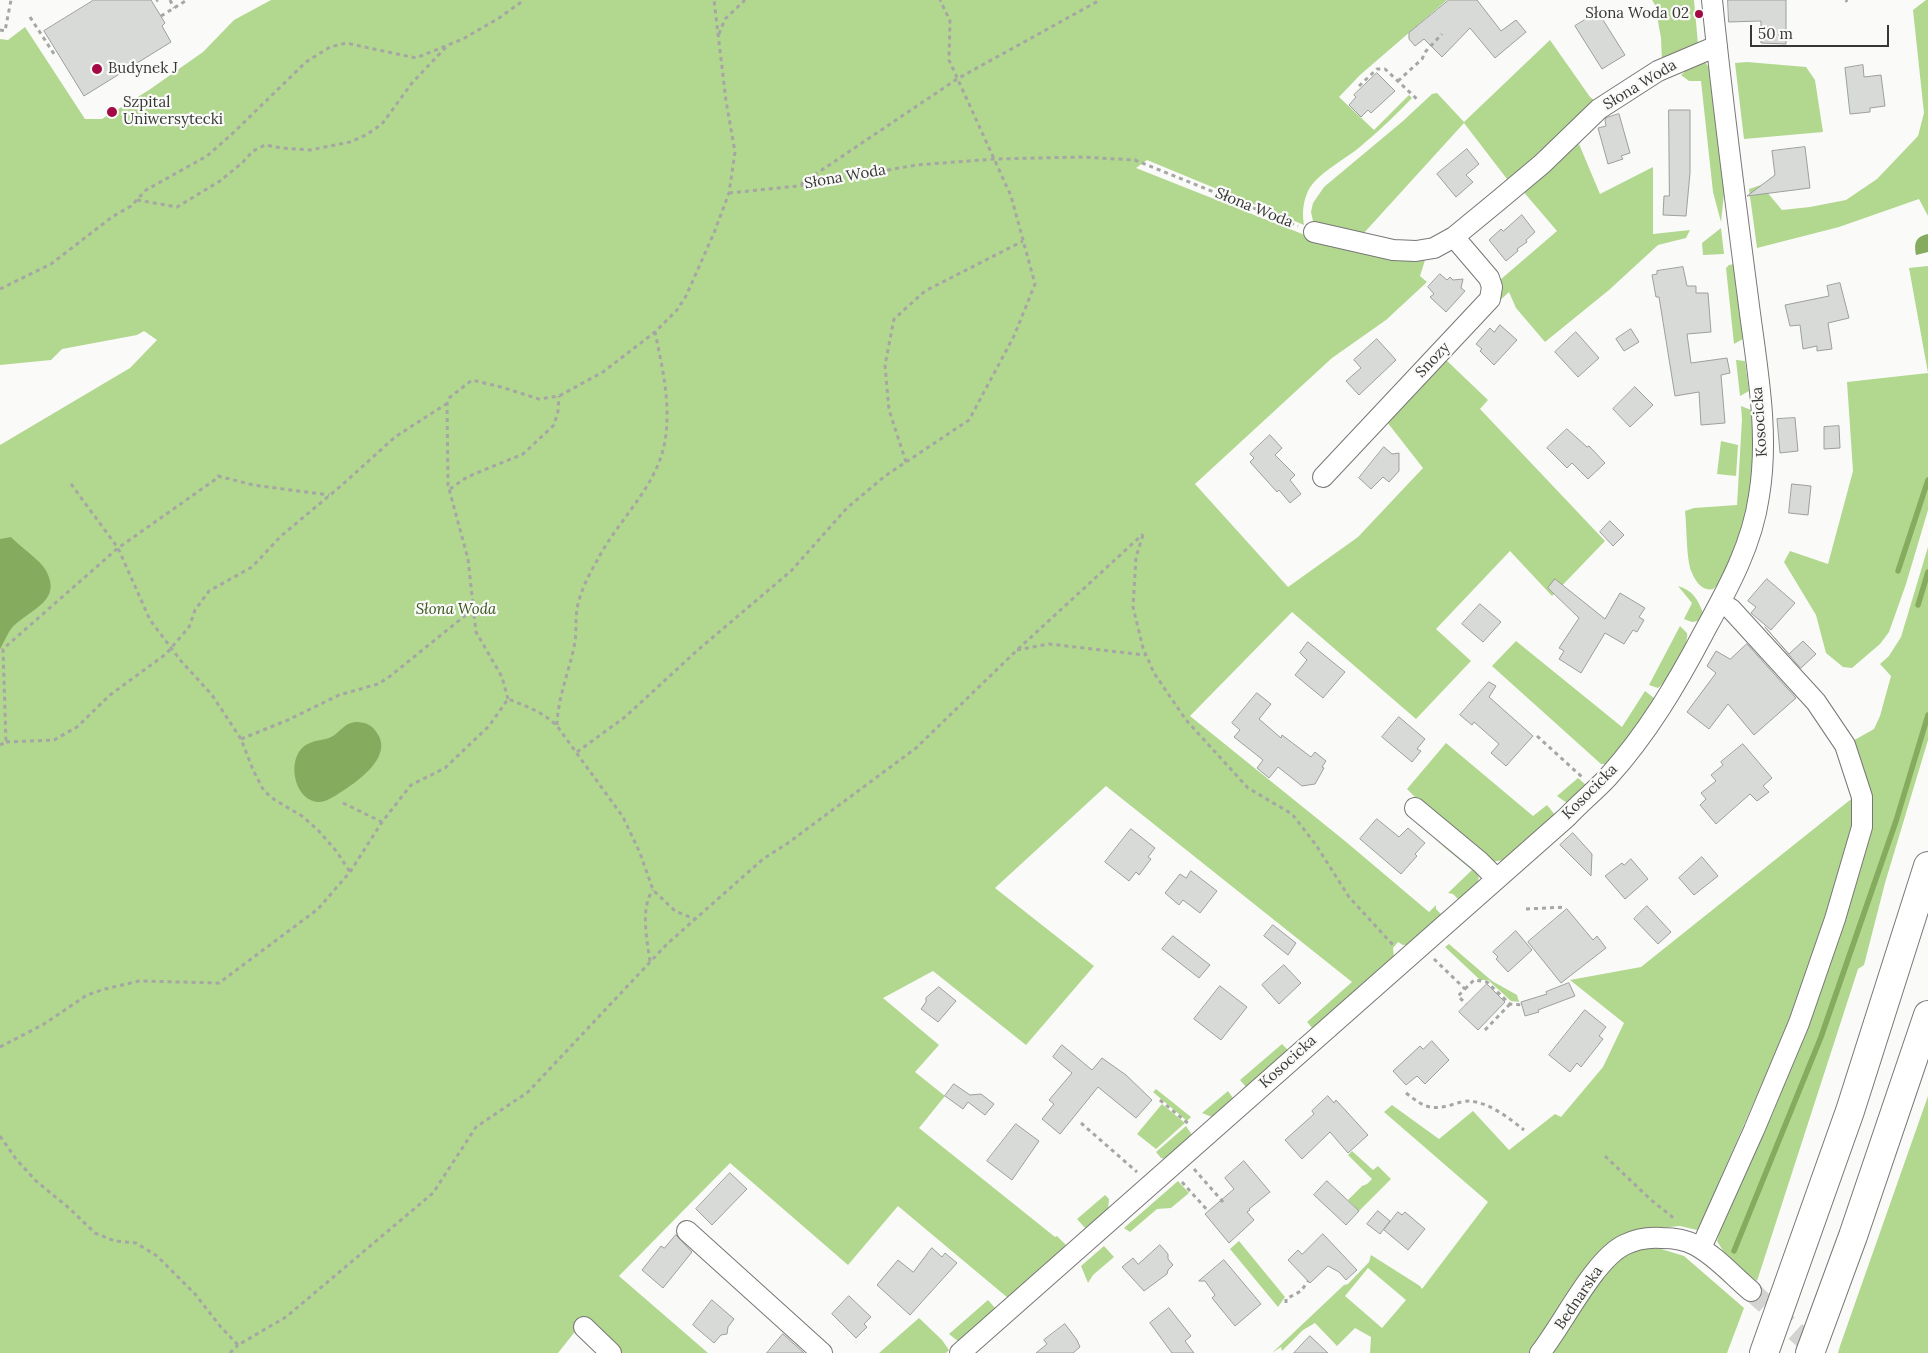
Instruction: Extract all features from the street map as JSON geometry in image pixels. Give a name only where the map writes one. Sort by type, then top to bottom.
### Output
[{"type":"highway","points":[[1764,1353],[1850,1111],[1928,866]]},
{"type":"highway","points":[[1810,1353],[1853,1236],[1928,1015]]},
{"type":"street","name":"Kosocicka","points":[[960,1353],[1567,817],[1608,777],[1665,703],[1721,603],[1753,528],[1760,496],[1763,444],[1760,396],[1712,0]]},
{"type":"street","name":"Słona Woda","points":[[1314,232],[1393,250],[1416,251],[1434,248],[1454,237],[1542,164],[1599,109],[1658,71],[1717,46]]},
{"type":"street","name":"Snozy","points":[[1324,476],[1490,299],[1492,287],[1489,278],[1454,237]]},
{"type":"street","points":[[1701,1248],[1799,1023],[1835,919],[1862,827],[1862,797],[1845,745],[1816,702],[1731,609],[1721,603]]},
{"type":"street","points":[[1415,808],[1480,862],[1496,878]]},
{"type":"street","points":[[687,1231],[822,1353]]},
{"type":"street","name":"Bednarska","points":[[1540,1353],[1556,1333],[1592,1276],[1608,1257],[1624,1245],[1648,1238],[1682,1239],[1701,1248],[1751,1292]]},
{"type":"street","points":[[584,1327],[611,1353]]},
{"type":"path","points":[[0,30],[5,31],[12,0]]},
{"type":"path","points":[[170,0],[174,8]]},
{"type":"path","points":[[162,16],[187,0]]},
{"type":"path","points":[[0,289],[51,264],[154,185],[187,169],[207,156],[306,62],[330,47],[346,43],[416,58],[462,40],[499,18],[524,0]]},
{"type":"path","points":[[508,699],[502,677],[476,632],[472,610],[468,559],[448,485],[446,404],[449,398],[472,380],[501,386],[539,399],[559,396],[603,372],[655,332],[677,310],[686,296],[714,233],[729,193],[735,152],[726,101],[714,0]]},
{"type":"path","points":[[718,35],[725,20],[745,0]]},
{"type":"path","points":[[577,752],[625,717],[699,649],[791,571],[847,508],[885,476],[968,420],[1014,336],[1035,284],[1011,196],[950,60],[950,21],[940,0]]},
{"type":"path","points":[[798,186],[957,79],[1100,0]]},
{"type":"path","points":[[30,17],[54,54]]},
{"type":"path","points":[[1398,82],[1422,59],[1426,51],[1442,34]]},
{"type":"path","points":[[136,200],[177,207],[220,181],[253,151],[265,145],[310,150],[350,142],[366,135],[382,124],[412,83],[449,45]]},
{"type":"path","points":[[1359,86],[1377,68],[1384,69],[1418,100]]},
{"type":"path","name":"Słona Woda","points":[[729,193],[798,186],[916,165],[995,159],[1080,157],[1135,160],[1314,232]]},
{"type":"path","points":[[906,462],[889,410],[885,365],[894,320],[925,291],[1023,241]]},
{"type":"path","points":[[557,726],[558,706],[575,644],[580,599],[600,555],[647,488],[655,472],[664,443],[667,408],[664,376],[655,332]]},
{"type":"path","points":[[450,489],[467,477],[523,454],[554,426],[559,396]]},
{"type":"path","points":[[0,745],[6,742],[54,740],[78,726],[110,696],[172,648],[189,627],[195,610],[209,591],[252,567],[281,536],[395,437],[446,404]]},
{"type":"path","points":[[6,742],[3,648],[118,548],[218,476],[253,485],[330,495]]},
{"type":"path","points":[[71,484],[118,548],[150,620],[212,696],[241,739],[253,770],[264,791],[302,816],[318,830],[337,852],[350,872]]},
{"type":"path","points":[[230,1353],[238,1345],[286,1318],[433,1193],[476,1127],[528,1092],[667,944],[763,859],[788,843],[916,748],[1017,650],[1143,534],[1136,557],[1133,607],[1145,655],[1154,673],[1186,720],[1248,788],[1292,814],[1316,845],[1348,897],[1405,959]]},
{"type":"path","points":[[241,739],[288,720],[339,695],[378,684],[472,610]]},
{"type":"path","points":[[1017,650],[1048,644],[1145,655]]},
{"type":"path","points":[[508,699],[537,710],[557,726],[623,817],[640,853],[653,890],[675,911],[695,919]]},
{"type":"path","points":[[0,1048],[44,1024],[87,995],[105,989],[139,981],[219,983],[318,909],[350,872],[382,822],[411,785],[445,768],[489,726],[508,699]]},
{"type":"path","points":[[1537,736],[1580,776]]},
{"type":"path","points":[[343,802],[382,822]]},
{"type":"path","points":[[650,962],[646,938],[646,904],[648,896],[653,890]]},
{"type":"path","points":[[1526,909],[1566,907]]},
{"type":"path","points":[[1433,958],[1465,989]]},
{"type":"path","points":[[1466,1004],[1458,996],[1474,980],[1487,982],[1510,1004],[1522,1005]]},
{"type":"path","points":[[1485,1030],[1510,1004]]},
{"type":"path","points":[[1406,1093],[1429,1108],[1440,1108],[1473,1101],[1507,1116],[1524,1130]]},
{"type":"path","points":[[1160,1100],[1186,1122]]},
{"type":"path","points":[[1081,1123],[1135,1170]]},
{"type":"path","points":[[0,1136],[16,1159],[36,1181],[95,1232],[115,1241],[136,1243],[157,1256],[195,1294],[220,1326],[238,1345]]},
{"type":"path","points":[[1605,1156],[1679,1222],[1682,1239]]},
{"type":"path","points":[[1195,1170],[1223,1202]]},
{"type":"path","points":[[1182,1181],[1208,1211]]},
{"type":"path","points":[[1286,1303],[1286,1299],[1301,1290],[1308,1281]]},
{"type":"green space","name":"Słona Woda","points":[[271,0],[1447,0],[1360,75],[1339,97],[1374,130],[1409,95],[1412,98],[1368,140],[1312,184],[1304,203],[1304,225],[1147,160],[1136,168],[1315,239],[1426,257],[1420,276],[1427,282],[1386,320],[1332,358],[1195,484],[1288,587],[1358,537],[1423,468],[1387,422],[1444,358],[1488,400],[1480,409],[1605,541],[1552,596],[1510,551],[1436,629],[1471,661],[1416,719],[1292,612],[1190,716],[1345,841],[1429,912],[1436,905],[1436,909],[1441,914],[1440,917],[1408,945],[1398,942],[1393,948],[1394,957],[1313,1029],[1307,1022],[1352,982],[1106,786],[995,888],[1094,966],[1026,1045],[933,971],[883,998],[939,1045],[915,1072],[945,1096],[919,1128],[1066,1245],[1008,1298],[898,1206],[848,1265],[730,1163],[619,1276],[708,1353],[619,1353],[585,1319],[558,1353],[0,1353],[0,445],[130,368],[157,340],[144,331],[137,335],[62,349],[51,360],[0,365],[0,39],[8,40],[25,27],[85,119],[102,119],[149,90],[203,52],[234,20]]},
{"type":"green space","points":[[1652,0],[1694,0],[1698,44],[1662,63],[1661,38],[1655,5]]},
{"type":"green space","points":[[1928,0],[1928,216],[1919,199],[1839,227],[1757,248],[1749,189],[1761,185],[1782,210],[1846,200],[1877,179],[1918,136],[1924,113],[1913,10]]},
{"type":"green space","points":[[1550,40],[1590,97],[1596,102],[1503,187],[1500,186],[1507,179],[1464,123],[1363,234],[1413,243],[1445,236],[1410,247],[1314,226],[1311,212],[1313,203],[1324,187],[1403,121],[1432,94],[1437,93],[1464,122]]},
{"type":"green space","points":[[1705,62],[1710,69],[1725,184],[1721,222],[1713,192],[1701,81],[1689,81],[1681,75],[1691,66]]},
{"type":"green space","points":[[1747,62],[1806,67],[1815,80],[1823,132],[1744,139],[1735,63]]},
{"type":"green space","points":[[1596,121],[1579,144],[1578,141]]},
{"type":"green space","points":[[1579,144],[1600,194],[1653,167],[1653,234],[1690,230],[1686,238],[1658,245],[1609,290],[1545,342],[1516,308],[1509,292],[1494,306],[1465,241],[1468,238],[1500,280],[1557,231],[1522,190],[1565,151]]},
{"type":"green space","points":[[1721,228],[1724,254],[1703,255],[1702,243]]},
{"type":"green space","points":[[1734,264],[1743,339],[1734,344],[1726,268]]},
{"type":"green space","points":[[1928,266],[1928,373],[1909,268]]},
{"type":"green space","points":[[1736,360],[1745,361],[1749,391],[1740,396]]},
{"type":"green space","points":[[1928,373],[1928,510],[1906,584],[1889,632],[1880,644],[1852,668],[1843,667],[1826,653],[1816,615],[1784,562],[1790,551],[1828,564],[1853,471],[1847,382]]},
{"type":"green space","points":[[1741,406],[1751,410],[1754,455],[1753,482],[1748,505],[1725,572],[1713,589],[1708,589],[1698,584],[1690,568],[1685,511],[1694,508],[1737,505],[1742,419]]},
{"type":"green space","points":[[1721,441],[1738,445],[1736,476],[1717,474]]},
{"type":"green space","points":[[1928,547],[1928,740],[1885,883],[1864,965],[1858,969],[1757,1281],[1728,1259],[1717,1241],[1725,1214],[1773,1113],[1823,985],[1859,875],[1870,821],[1851,742],[1874,729],[1880,716],[1891,676],[1880,664],[1889,656],[1901,637]]},
{"type":"green space","points":[[1678,586],[1691,593],[1699,603],[1703,613],[1698,621],[1692,622],[1684,619],[1692,603]]},
{"type":"green space","points":[[1680,626],[1687,633],[1682,654],[1667,678],[1658,688],[1649,685]]},
{"type":"green space","points":[[1516,641],[1622,727],[1645,691],[1654,698],[1626,742],[1606,764],[1601,764],[1492,666]]},
{"type":"green space","points":[[1446,743],[1533,816],[1547,805],[1555,815],[1504,860],[1491,862],[1453,826],[1424,806],[1407,789]]},
{"type":"green space","points":[[1578,778],[1586,785],[1567,803],[1557,796]]},
{"type":"green space","points":[[1855,796],[1852,823],[1833,892],[1790,1019],[1719,1182],[1704,1224],[1697,1230],[1680,1226],[1637,1230],[1532,1353],[1370,1353],[1371,1337],[1355,1328],[1337,1346],[1315,1323],[1303,1330],[1282,1351],[1281,1347],[1272,1353],[1344,1285],[1348,1284],[1369,1262],[1371,1255],[1422,1289],[1488,1202],[1384,1112],[1392,1105],[1439,1139],[1473,1111],[1509,1150],[1555,1114],[1561,1117],[1603,1067],[1624,1023],[1570,980],[1641,967]],"holes":[[[1368,1268],[1406,1300],[1382,1328],[1345,1296]]]},
{"type":"green space","points":[[1433,838],[1479,873],[1478,884],[1459,900],[1453,894],[1448,893],[1472,870]]},
{"type":"green space","points":[[1449,944],[1492,981],[1517,995],[1519,1002],[1511,1001],[1488,980],[1480,980],[1445,947]]},
{"type":"green space","points":[[1282,1044],[1288,1050],[1246,1087],[1240,1080]]},
{"type":"green space","points":[[1156,1089],[1191,1117],[1187,1121],[1153,1092]]},
{"type":"green space","points":[[1228,1091],[1233,1098],[1212,1117],[1202,1113]]},
{"type":"green space","points":[[1928,1096],[1928,1353],[1838,1353],[1840,1346]]},
{"type":"green space","points":[[1162,1104],[1185,1123],[1156,1149],[1137,1134]]},
{"type":"green space","points":[[1186,1126],[1192,1135],[1165,1159],[1161,1158],[1156,1152]]},
{"type":"green space","points":[[1352,1151],[1373,1170],[1378,1166],[1391,1179],[1359,1211],[1348,1200],[1372,1179],[1348,1155]]},
{"type":"green space","points":[[1178,1181],[1189,1193],[1171,1208],[1157,1209],[1130,1232],[1124,1228]]},
{"type":"green space","points":[[1105,1195],[1109,1199],[1108,1210],[1086,1229],[1077,1219]]},
{"type":"green space","points":[[1239,1241],[1285,1297],[1278,1307],[1230,1249]]},
{"type":"green space","points":[[1648,1245],[1684,1256],[1744,1308],[1727,1353],[1548,1353],[1604,1270],[1631,1250]]},
{"type":"green space","points":[[1104,1246],[1114,1257],[1093,1275],[1088,1283],[1081,1266]]},
{"type":"green space","points":[[988,1300],[996,1309],[959,1342],[949,1334]]},
{"type":"green space","points":[[919,1318],[942,1340],[949,1350],[946,1353],[879,1353]]},
{"type":"shaded area","points":[[1928,234],[1928,252],[1916,255],[1916,241]]},
{"type":"shaded area","points":[[11,537],[45,569],[50,580],[50,590],[42,604],[11,629],[0,649],[0,539]]},
{"type":"shaded area","points":[[358,722],[369,725],[377,733],[381,742],[381,751],[377,760],[363,776],[334,797],[320,802],[309,799],[297,785],[295,775],[297,756],[302,748],[315,741],[329,738],[345,726]]},
{"type":"building","name":"Budynek J","points":[[94,0],[151,0],[165,23],[162,26],[171,42],[84,96],[44,31]]},
{"type":"building","points":[[1449,0],[1477,0],[1501,31],[1516,20],[1526,32],[1495,58],[1470,28],[1442,57],[1424,39],[1415,46],[1409,39],[1409,33]]},
{"type":"building","points":[[1728,0],[1786,0],[1786,44],[1761,43],[1761,21],[1729,22]]},
{"type":"building","points":[[1598,12],[1625,55],[1602,69],[1575,26]]},
{"type":"building","points":[[1863,65],[1864,77],[1881,75],[1885,106],[1870,108],[1870,112],[1850,114],[1845,68]]},
{"type":"building","points":[[1377,73],[1395,91],[1371,113],[1368,110],[1361,117],[1349,105],[1356,97],[1354,95]]},
{"type":"building","points":[[1669,110],[1690,110],[1690,173],[1686,216],[1663,215],[1664,196],[1669,196]]},
{"type":"building","points":[[1619,114],[1630,153],[1621,156],[1623,159],[1608,164],[1598,128],[1606,126],[1606,118]]},
{"type":"building","points":[[1805,147],[1810,188],[1747,196],[1775,175],[1772,151]]},
{"type":"building","points":[[1467,149],[1479,164],[1466,175],[1473,182],[1456,197],[1437,174]]},
{"type":"building","points":[[1522,215],[1535,232],[1506,261],[1489,240],[1501,229],[1503,231]]},
{"type":"building","points":[[1683,267],[1687,286],[1696,286],[1696,293],[1708,293],[1711,332],[1687,334],[1691,363],[1727,358],[1730,373],[1721,375],[1725,423],[1701,425],[1699,392],[1675,396],[1659,297],[1656,297],[1652,275],[1657,274],[1657,271]]},
{"type":"building","points":[[1440,274],[1447,280],[1450,277],[1453,280],[1463,279],[1461,288],[1465,291],[1446,312],[1430,297],[1434,294],[1428,287]]},
{"type":"building","points":[[1840,283],[1849,318],[1828,323],[1832,349],[1817,351],[1817,346],[1803,349],[1800,325],[1790,326],[1785,305],[1829,296],[1827,286]]},
{"type":"building","points":[[1500,325],[1517,340],[1494,365],[1480,351],[1482,349],[1476,344],[1490,328],[1494,332]]},
{"type":"building","points":[[1631,329],[1639,342],[1624,351],[1616,339]]},
{"type":"building","points":[[1576,332],[1599,358],[1578,377],[1555,352]]},
{"type":"building","points":[[1377,339],[1396,360],[1359,395],[1346,381],[1361,368],[1354,360]]},
{"type":"building","points":[[1635,387],[1653,405],[1630,427],[1613,409]]},
{"type":"building","points":[[1795,418],[1798,451],[1780,453],[1777,419]]},
{"type":"building","points":[[1839,426],[1840,448],[1824,449],[1824,427]]},
{"type":"building","points":[[1567,429],[1587,447],[1589,446],[1605,463],[1588,479],[1572,463],[1567,468],[1547,448]]},
{"type":"building","points":[[1270,435],[1282,448],[1275,455],[1295,475],[1290,480],[1301,494],[1290,503],[1279,490],[1277,492],[1250,462],[1254,458],[1250,454]]},
{"type":"building","points":[[1384,447],[1392,454],[1399,453],[1399,471],[1389,482],[1383,477],[1371,489],[1359,478]]},
{"type":"building","points":[[1792,484],[1811,486],[1808,515],[1789,513]]},
{"type":"building","points":[[1610,521],[1624,535],[1613,546],[1600,532]]},
{"type":"building","points":[[1555,579],[1605,619],[1620,593],[1645,608],[1639,617],[1644,620],[1637,632],[1633,630],[1624,644],[1605,633],[1581,673],[1559,659],[1564,651],[1559,648],[1579,618],[1548,588]]},
{"type":"building","points":[[1767,579],[1795,603],[1771,630],[1751,613],[1756,607],[1748,601]]},
{"type":"building","points":[[1480,604],[1501,622],[1483,642],[1462,624]]},
{"type":"building","points":[[1765,627],[1789,654],[1803,641],[1816,654],[1801,668]]},
{"type":"building","points":[[1308,642],[1345,672],[1323,698],[1295,675],[1307,660],[1300,653]]},
{"type":"building","points":[[1747,644],[1796,698],[1754,735],[1728,704],[1709,729],[1687,712],[1716,673],[1707,666],[1716,651],[1730,659]]},
{"type":"building","points":[[1489,682],[1496,686],[1489,697],[1533,736],[1506,766],[1491,753],[1499,744],[1474,722],[1472,725],[1460,715]]},
{"type":"building","points":[[1257,693],[1271,704],[1259,719],[1281,738],[1282,735],[1311,757],[1315,752],[1326,761],[1315,784],[1302,786],[1278,767],[1269,778],[1257,768],[1263,760],[1234,737],[1240,730],[1232,723]]},
{"type":"building","points":[[1399,717],[1425,739],[1417,749],[1421,751],[1412,762],[1382,737]]},
{"type":"building","points":[[1743,744],[1772,778],[1763,786],[1769,792],[1757,801],[1750,794],[1716,824],[1700,805],[1706,799],[1701,793],[1716,781],[1711,775],[1723,765],[1721,762]]},
{"type":"building","points":[[1377,819],[1399,837],[1408,828],[1425,843],[1415,854],[1417,856],[1401,874],[1360,839]]},
{"type":"building","points":[[1131,829],[1155,848],[1148,857],[1151,859],[1139,875],[1136,872],[1129,881],[1105,862]]},
{"type":"building","points":[[1573,833],[1592,854],[1591,876],[1560,845]]},
{"type":"building","points":[[1702,857],[1718,876],[1694,895],[1679,878]]},
{"type":"building","points":[[1631,859],[1648,879],[1625,899],[1605,876],[1622,863],[1624,865]]},
{"type":"building","points":[[1191,871],[1217,891],[1200,913],[1183,900],[1179,905],[1165,893],[1180,874],[1186,878]]},
{"type":"building","points":[[1647,906],[1671,932],[1658,944],[1634,919]]},
{"type":"building","points":[[1567,909],[1593,940],[1597,936],[1606,948],[1561,983],[1528,942]]},
{"type":"building","points":[[1273,925],[1296,943],[1288,955],[1264,936]]},
{"type":"building","points":[[1516,931],[1532,950],[1508,972],[1496,959],[1498,957],[1493,952]]},
{"type":"building","points":[[1173,936],[1210,965],[1199,978],[1162,949]]},
{"type":"building","points":[[1284,965],[1301,983],[1279,1004],[1262,985]]},
{"type":"building","points":[[1569,983],[1575,996],[1525,1016],[1521,1002],[1547,994],[1546,992]]},
{"type":"building","points":[[1487,984],[1505,1002],[1478,1030],[1459,1012]]},
{"type":"building","points":[[1220,986],[1247,1007],[1221,1040],[1194,1019]]},
{"type":"building","points":[[939,987],[956,1001],[938,1022],[921,1009],[926,1002],[926,998]]},
{"type":"building","points":[[1585,1010],[1606,1027],[1599,1036],[1603,1039],[1581,1067],[1577,1063],[1570,1072],[1549,1055]]},
{"type":"building","points":[[1432,1041],[1449,1060],[1425,1084],[1417,1076],[1406,1085],[1393,1071],[1420,1046],[1423,1049]]},
{"type":"building","points":[[1062,1045],[1092,1070],[1102,1058],[1126,1075],[1152,1100],[1136,1118],[1098,1087],[1060,1134],[1042,1119],[1054,1104],[1049,1100],[1072,1073],[1053,1057]]},
{"type":"building","points":[[954,1084],[970,1095],[981,1094],[994,1104],[985,1115],[968,1102],[963,1109],[945,1096]]},
{"type":"building","points":[[1328,1096],[1334,1103],[1336,1100],[1368,1135],[1348,1153],[1330,1132],[1302,1159],[1285,1140],[1314,1114],[1312,1111]]},
{"type":"building","points":[[1016,1124],[1039,1141],[1012,1180],[987,1161]]},
{"type":"building","points":[[1244,1161],[1270,1192],[1249,1209],[1247,1212],[1254,1220],[1229,1243],[1205,1214],[1234,1189],[1225,1178]]},
{"type":"building","points":[[730,1173],[747,1189],[712,1225],[696,1209]]},
{"type":"building","points":[[1327,1181],[1359,1211],[1346,1225],[1314,1195]]},
{"type":"building","points":[[1378,1211],[1390,1221],[1380,1234],[1367,1224]]},
{"type":"building","points":[[1398,1212],[1402,1215],[1405,1212],[1425,1229],[1408,1250],[1384,1230]]},
{"type":"building","points":[[1323,1234],[1357,1270],[1346,1280],[1339,1272],[1328,1266],[1310,1283],[1288,1260],[1298,1250],[1302,1254]]},
{"type":"building","points":[[676,1235],[692,1252],[663,1288],[642,1270],[661,1246],[664,1248]]},
{"type":"building","points":[[1160,1245],[1168,1254],[1168,1259],[1173,1265],[1167,1274],[1144,1291],[1122,1267],[1133,1258],[1138,1264]]},
{"type":"building","points":[[932,1248],[942,1257],[945,1253],[957,1263],[910,1315],[877,1285],[898,1260],[913,1272]]},
{"type":"building","points":[[1224,1260],[1261,1304],[1235,1326],[1212,1298],[1215,1295],[1205,1281],[1199,1281]]},
{"type":"building","points":[[849,1296],[871,1317],[864,1324],[867,1327],[856,1338],[832,1314]]},
{"type":"building","points":[[712,1300],[734,1319],[728,1327],[727,1334],[721,1335],[714,1343],[693,1325]]},
{"type":"building","points":[[1169,1308],[1191,1336],[1185,1341],[1194,1353],[1172,1353],[1150,1323]]},
{"type":"building","points":[[1065,1324],[1080,1347],[1073,1353],[1036,1353],[1047,1344],[1044,1340]]},
{"type":"building","points":[[783,1334],[804,1353],[767,1353]]},
{"type":"building","points":[[1310,1336],[1328,1353],[1294,1353]]},
{"type":"waterway","points":[[1898,571],[1928,480]]},
{"type":"waterway","points":[[1918,605],[1928,572]]},
{"type":"waterway","points":[[1734,1251],[1821,1037],[1896,821],[1928,715]]},
{"type":"tunnel","points":[[1751,1291],[1819,1353]]},
{"type":"place","name":"Słona Woda 02","points":[[1699,14]]},
{"type":"place","name":"Budynek J","points":[[97,69]]},
{"type":"place","name":"Szpital Uniwersytecki","points":[[112,112]]}]
